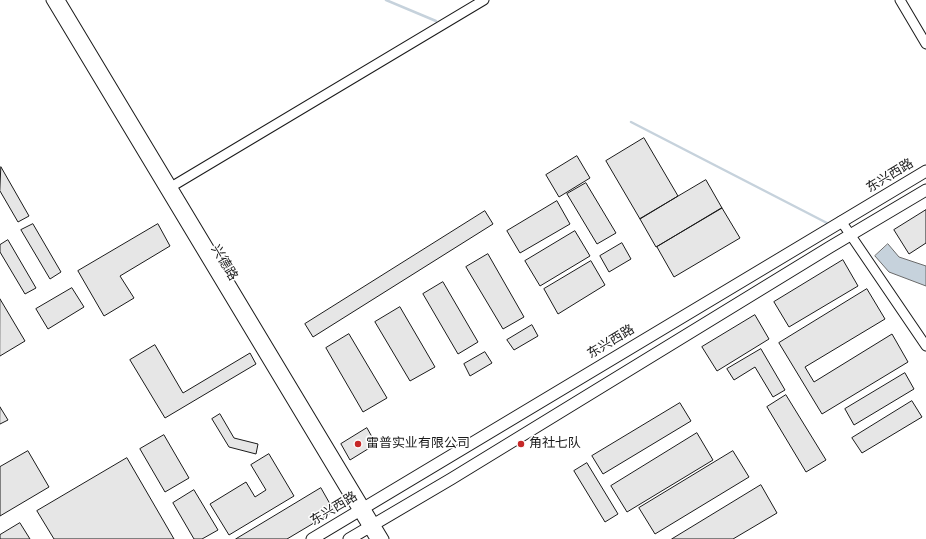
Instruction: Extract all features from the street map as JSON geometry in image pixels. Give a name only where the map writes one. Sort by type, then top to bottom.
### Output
[{"type":"main road","name":"东兴西路","points":[[312,539],[926,171]]},
{"type":"main road","points":[[349,539],[926,190]]},
{"type":"street","name":"兴德路","points":[[50,0],[168,188],[362,509],[372,525],[384,539]]},
{"type":"street","name":"兴德路","points":[[60,0],[168,188]]},
{"type":"street","points":[[168,188],[484,0]]},
{"type":"street","points":[[900,0],[926,44]]},
{"type":"street","points":[[837,224],[851,235],[926,346]]},
{"type":"street","name":"兴德路","points":[[372,525],[375,539]]},
{"type":"shaded area","points":[[888,244],[899,257],[926,266],[926,286],[889,272],[875,256]]},
{"type":"building","points":[[644,138],[678,196],[640,219],[606,161]]},
{"type":"building","points":[[577,156],[590,178],[559,197],[546,175]]},
{"type":"building","points":[[1,167],[29,216],[18,222],[0,191]]},
{"type":"building","points":[[706,180],[722,208],[656,247],[640,219]]},
{"type":"building","points":[[586,183],[616,233],[597,244],[567,194]]},
{"type":"building","points":[[557,201],[570,224],[520,253],[507,231]]},
{"type":"building","points":[[722,208],[740,238],[674,277],[657,247]]},
{"type":"building","points":[[926,210],[926,243],[909,254],[894,230]]},
{"type":"building","points":[[485,211],[493,224],[313,337],[305,324]]},
{"type":"building","points":[[33,224],[61,272],[50,279],[21,230]]},
{"type":"building","points":[[158,224],[170,246],[120,276],[134,298],[104,316],[78,271]]},
{"type":"building","points":[[575,231],[590,256],[540,286],[525,261]]},
{"type":"building","points":[[8,240],[36,288],[25,294],[0,252],[0,245]]},
{"type":"building","points":[[622,243],[631,259],[609,272],[600,256]]},
{"type":"building","points":[[488,254],[524,317],[503,329],[466,267]]},
{"type":"building","points":[[843,260],[858,286],[789,327],[774,302]]},
{"type":"building","points":[[591,261],[605,285],[558,314],[544,289]]},
{"type":"building","points":[[443,282],[478,342],[458,354],[423,294]]},
{"type":"building","points":[[72,288],[84,307],[48,329],[36,309]]},
{"type":"building","points":[[867,289],[885,319],[805,367],[814,382],[892,334],[908,362],[822,414],[779,343]]},
{"type":"building","points":[[0,299],[25,341],[0,356]]},
{"type":"building","points":[[400,307],[435,367],[410,381],[375,322]]},
{"type":"building","points":[[755,315],[769,339],[717,371],[702,347]]},
{"type":"building","points":[[532,325],[538,336],[514,350],[507,340]]},
{"type":"building","points":[[349,334],[387,398],[363,412],[326,348]]},
{"type":"building","points":[[155,345],[183,393],[250,353],[256,364],[165,418],[130,360]]},
{"type":"building","points":[[761,349],[785,390],[773,397],[755,367],[734,380],[727,369]]},
{"type":"building","points":[[485,352],[492,363],[470,376],[464,364]]},
{"type":"building","points":[[905,373],[914,389],[854,425],[845,409]]},
{"type":"building","points":[[786,395],[826,460],[806,472],[767,407]]},
{"type":"building","points":[[912,401],[922,417],[862,453],[852,438]]},
{"type":"building","points":[[680,403],[691,421],[603,474],[592,456]]},
{"type":"building","points":[[0,407],[8,420],[0,424]]},
{"type":"building","points":[[220,414],[234,438],[258,444],[256,454],[229,447],[212,419]]},
{"type":"building","name":"雷普实业有限公司","points":[[367,428],[376,444],[350,460],[341,444]]},
{"type":"building","points":[[697,433],[713,460],[627,512],[611,486]]},
{"type":"building","points":[[164,435],[189,478],[165,492],[140,449]]},
{"type":"building","points":[[28,451],[49,487],[0,516],[0,467]]},
{"type":"building","points":[[733,451],[749,477],[655,534],[639,508]]},
{"type":"building","points":[[269,454],[294,496],[229,535],[210,504],[246,482],[255,497],[266,490],[251,465]]},
{"type":"building","points":[[127,458],[174,539],[54,539],[37,511]]},
{"type":"building","points":[[587,463],[618,514],[605,522],[574,471]]},
{"type":"building","points":[[761,485],[777,513],[733,539],[672,539]]},
{"type":"building","points":[[321,488],[334,511],[287,539],[236,539]]},
{"type":"building","points":[[194,490],[218,530],[202,539],[194,539],[173,503]]},
{"type":"building","points":[[20,523],[30,539],[0,539],[0,535]]},
{"type":"waterway","points":[[386,0],[436,21]]},
{"type":"waterway","points":[[631,122],[827,223]]},
{"type":"place","name":"雷普实业有限公司","points":[[358,444]]},
{"type":"place","name":"角社七队","points":[[521,444]]}]
